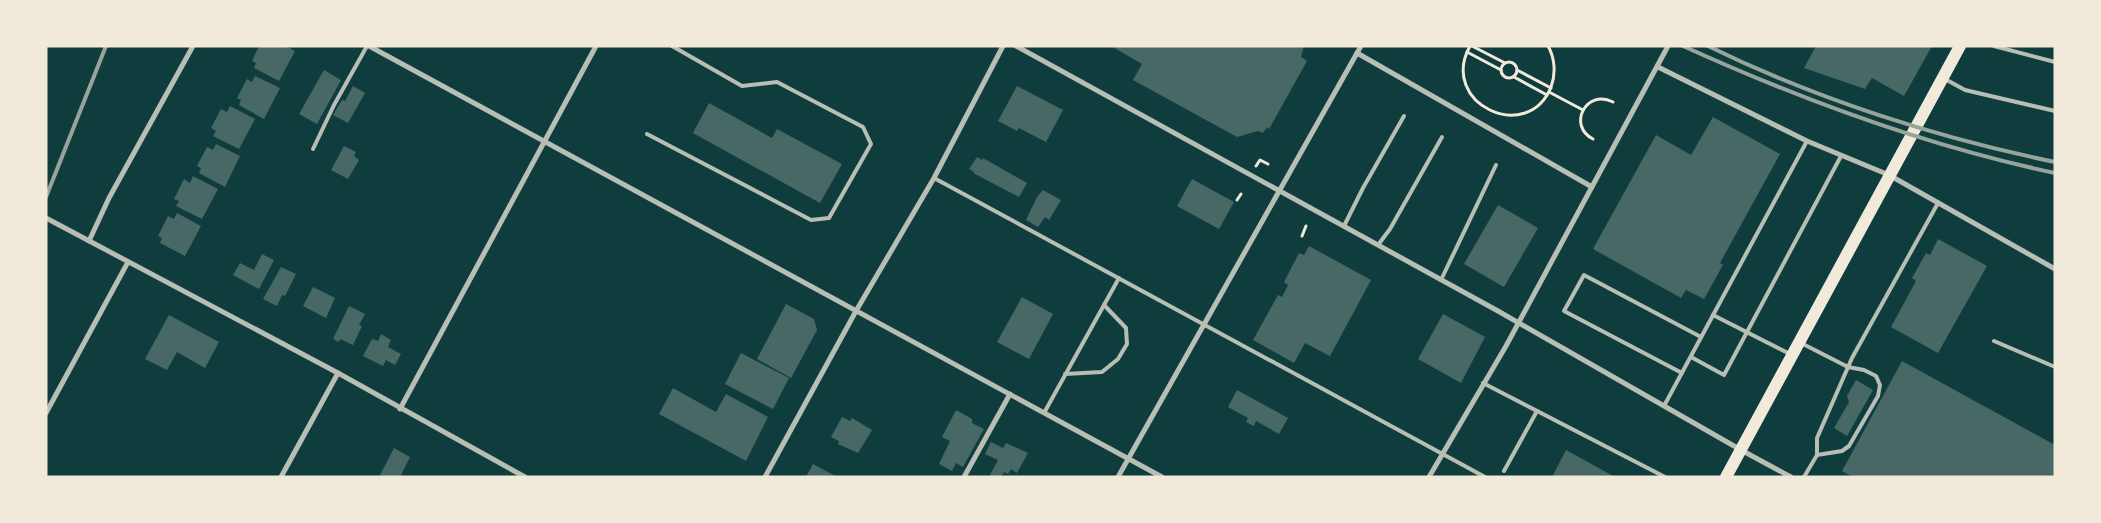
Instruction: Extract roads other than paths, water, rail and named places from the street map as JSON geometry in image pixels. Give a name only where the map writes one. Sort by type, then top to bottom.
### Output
[{"type":"main road","points":[[1726,477],[1960,46]]},
{"type":"street","points":[[88,241],[109,198],[193,46]]},
{"type":"street","points":[[368,46],[1162,477]]},
{"type":"street","points":[[400,409],[596,46]]},
{"type":"street","points":[[765,477],[856,311],[934,178],[1003,46]]},
{"type":"street","points":[[1016,46],[1344,226],[1791,477]]},
{"type":"street","points":[[1118,477],[1361,46]]},
{"type":"street","points":[[1429,477],[1518,323],[1668,46]]},
{"type":"street","points":[[1356,53],[1592,186]]},
{"type":"street","points":[[1658,67],[1807,141],[1889,176],[2055,269]]},
{"type":"street","points":[[46,218],[338,373],[525,477]]},
{"type":"street","points":[[46,413],[128,262]]},
{"type":"street","points":[[281,477],[338,373]]},
{"type":"street","points":[[964,477],[1010,394]]},
{"type":"lane","points":[[314,149],[334,105],[368,46]]},
{"type":"lane","points":[[647,134],[811,220],[829,218],[872,144],[864,127],[777,82],[742,86],[672,46]]},
{"type":"lane","points":[[1994,46],[2055,62]]},
{"type":"lane","points":[[1943,78],[1965,90],[2055,111]]},
{"type":"lane","points":[[1344,226],[1363,188],[1404,116]]},
{"type":"lane","points":[[1378,245],[1390,230],[1442,137]]},
{"type":"lane","points":[[1664,406],[1807,141]]},
{"type":"lane","points":[[1691,357],[1724,375],[1841,156]]},
{"type":"lane","points":[[1441,280],[1496,165]]},
{"type":"lane","points":[[934,178],[1485,477]]},
{"type":"lane","points":[[1804,477],[1817,455],[1817,438],[1848,368],[1938,203]]},
{"type":"lane","points":[[1682,373],[1564,311],[1584,275],[1701,337]]},
{"type":"lane","points":[[1044,413],[1119,278]]},
{"type":"lane","points":[[1065,374],[1102,372],[1118,359],[1127,344],[1126,328],[1104,306]]},
{"type":"lane","points":[[1713,315],[1792,355]]},
{"type":"lane","points":[[1994,341],[2055,367]]},
{"type":"lane","points":[[1799,342],[1848,368],[1864,370],[1876,376],[1880,384],[1878,396],[1849,446],[1842,451],[1817,455]]},
{"type":"lane","points":[[1483,383],[1665,477]]},
{"type":"lane","points":[[1504,471],[1537,410]]},
{"type":"railway","points":[[46,197],[106,46]]},
{"type":"railway","points":[[1683,46],[1773,85],[1865,120],[1959,149],[2055,173]]},
{"type":"railway","points":[[1708,46],[1791,83],[1878,115],[1967,141],[2055,162]]}]
